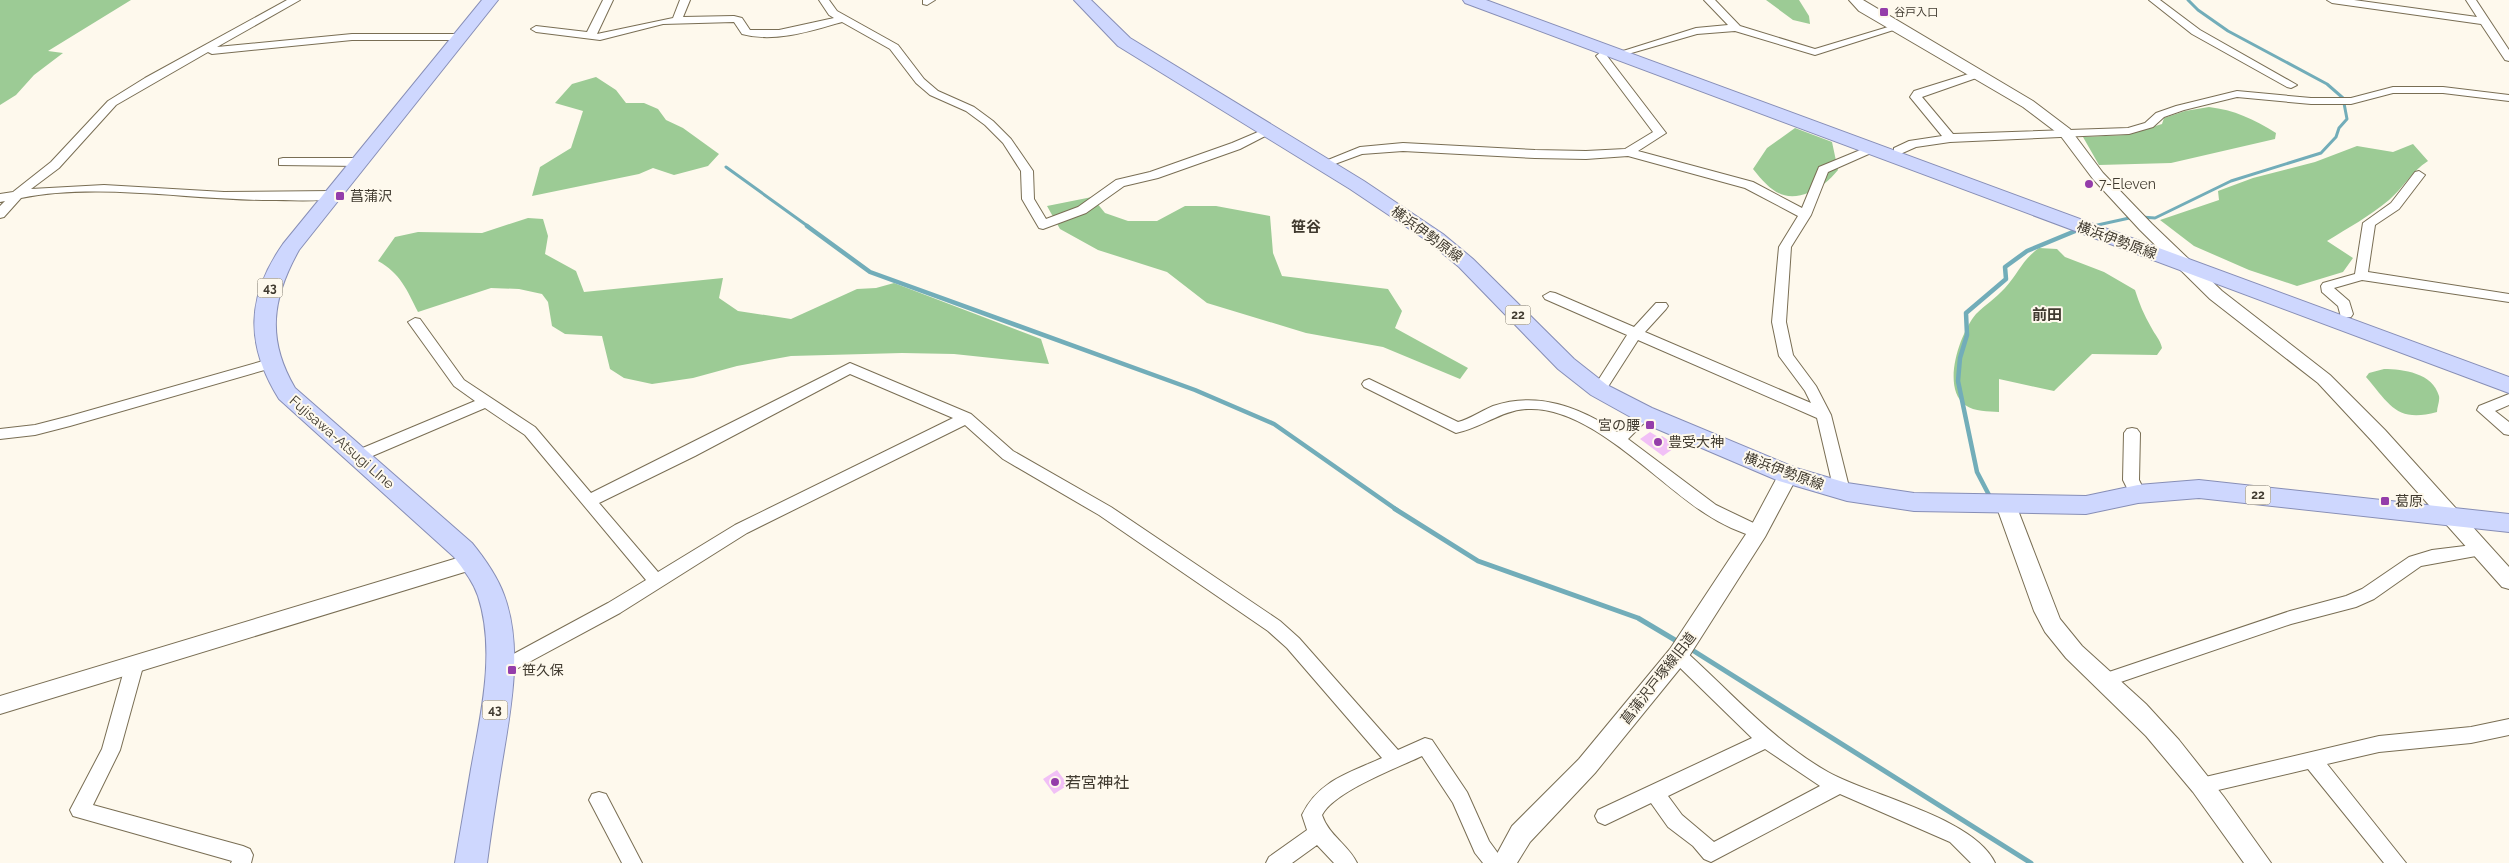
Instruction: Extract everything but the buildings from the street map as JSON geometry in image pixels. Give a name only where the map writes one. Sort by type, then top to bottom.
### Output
[{"type":"main road","name":"Fujisawa-Atsugi LIne","points":[[471,863],[501,669],[498,614],[487,584],[474,561],[452,539],[287,393],[270,364],[264,333],[265,308],[272,283],[290,248],[490,0]]},
{"type":"main road","name":"横浜伊勢原線","points":[[1082,0],[1124,42],[1324,164],[1436,238],[1466,262],[1566,364],[1599,390],[1644,414],[1788,475],[1842,491],[1914,502],[2006,506],[2086,505],[2138,494],[2170,490],[2225,491],[2509,523]]},
{"type":"main road","name":"横浜伊勢原線","points":[[1471,0],[1874,149],[2177,258],[2346,314],[2509,376]]},
{"type":"main road","name":"横浜伊勢原線","points":[[1489,0],[1898,151],[2509,385]]},
{"type":"street","points":[[0,214],[19,192],[54,164],[112,103],[149,80],[295,0]]},
{"type":"street","points":[[591,36],[608,0]]},
{"type":"street","points":[[677,20],[685,0]]},
{"type":"street","points":[[824,0],[833,13],[894,48],[920,81],[934,92],[970,109],[989,123],[1007,141],[1027,171],[1028,198],[1043,225],[1082,210],[1120,183],[1163,172],[1236,146],[1269,131]]},
{"type":"street","points":[[1709,0],[1736,28]]},
{"type":"street","points":[[1855,0],[1860,0]]},
{"type":"street","points":[[1855,0],[2028,104],[2065,132],[2098,176],[2177,258],[2216,295],[2324,378],[2509,581]]},
{"type":"street","points":[[2154,0],[2196,32],[2291,85]]},
{"type":"street","points":[[2332,0],[2484,20]]},
{"type":"street","points":[[2471,0],[2509,58]]},
{"type":"street","points":[[536,29],[600,37],[652,23],[734,18],[738,20],[740,26],[747,32],[757,35],[803,29],[842,18]]},
{"type":"street","points":[[1628,51],[1696,31],[1736,28],[1815,52],[1824,51],[1863,36],[1898,27]]},
{"type":"street","points":[[202,52],[352,37],[460,37]]},
{"type":"street","points":[[1607,50],[1601,56],[1660,132],[1628,152]]},
{"type":"street","points":[[1950,138],[1916,97],[1918,93],[1978,74]]},
{"type":"street","points":[[1898,151],[1913,144],[1950,138],[2065,132],[2105,133],[2129,131],[2149,125],[2160,115],[2180,108],[2237,94],[2311,101],[2351,101],[2393,90],[2443,90],[2509,98]]},
{"type":"street","points":[[1324,164],[1360,151],[1403,147],[1535,154],[1586,155],[1628,152],[1749,184],[1805,215]]},
{"type":"street","points":[[1842,491],[1824,415],[1811,389],[1786,356],[1779,322],[1780,290],[1785,247],[1805,215],[1823,170],[1874,149]]},
{"type":"street","points":[[283,162],[359,162]]},
{"type":"street","points":[[2361,276],[2369,223],[2395,206],[2419,175]]},
{"type":"street","points":[[0,198],[19,192],[108,189],[240,196],[332,195]]},
{"type":"street","points":[[2346,314],[2344,304],[2327,289],[2328,286],[2361,276],[2386,278],[2509,298]]},
{"type":"street","points":[[1550,296],[1824,415]]},
{"type":"street","points":[[1599,390],[1636,334],[1660,306]]},
{"type":"street","points":[[415,322],[459,383],[530,431],[656,581]]},
{"type":"street","points":[[0,434],[35,430],[70,421],[270,364]]},
{"type":"street","points":[[589,502],[690,452],[850,368],[966,418],[1008,455],[1105,511],[1274,626],[1293,643],[1395,760]]},
{"type":"street","points":[[1369,384],[1456,428],[1466,427],[1498,410],[1531,404],[1551,407],[1569,413],[1590,422],[1618,440],[1712,510],[1758,532]]},
{"type":"street","points":[[2509,399],[2484,410],[2509,430]]},
{"type":"street","points":[[358,456],[485,402]]},
{"type":"street","points":[[1618,440],[1644,414]]},
{"type":"street","points":[[501,669],[614,608],[741,528],[800,501],[966,418]]},
{"type":"street","points":[[2132,433],[2131,480],[2138,494]]},
{"type":"street","name":"菖蒲沢戸塚線旧道","points":[[1504,863],[1521,834],[1587,766],[1682,648],[1758,532],[1788,475]]},
{"type":"street","points":[[2006,506],[2048,616],[2063,638],[2162,737],[2259,863]]},
{"type":"street","points":[[2106,680],[2290,618],[2350,602],[2368,594],[2415,561],[2432,556],[2481,550]]},
{"type":"street","points":[[0,706],[135,663],[474,561]]},
{"type":"street","points":[[1682,648],[1721,694],[1766,740],[1822,778],[1957,836],[1985,863]]},
{"type":"street","points":[[135,663],[111,750],[80,810],[243,855],[241,863]]},
{"type":"street","points":[[2201,786],[2379,744],[2471,734],[2509,727]]},
{"type":"street","points":[[1605,816],[1766,740]]},
{"type":"street","points":[[1347,863],[1318,833],[1312,815],[1319,802],[1331,791],[1425,746],[1460,798],[1482,847],[1495,863]]},
{"type":"street","points":[[2313,761],[2396,863]]},
{"type":"street","points":[[1654,792],[1675,821],[1700,840],[1711,853],[1838,786]]},
{"type":"street","points":[[599,800],[632,863]]},
{"type":"street","points":[[1276,863],[1318,833]]},
{"type":"green space","points":[[0,0],[131,0],[48,51],[63,53],[34,75],[16,95],[0,105]]},
{"type":"green space","points":[[1766,0],[1799,0],[1809,16],[1810,24],[1793,20]]},
{"type":"green space","points":[[596,77],[616,90],[626,103],[644,103],[658,109],[666,120],[683,128],[719,154],[708,166],[674,175],[653,168],[639,174],[532,196],[540,167],[571,148],[583,111],[555,103],[572,84]]},
{"type":"green space","points":[[2209,107],[2227,110],[2252,119],[2276,133],[2275,139],[2171,163],[2099,165],[2083,137],[2126,135],[2162,124],[2164,118],[2185,111]]},
{"type":"green space","points":[[1795,128],[1832,142],[1838,170],[1818,188],[1792,196],[1784,195],[1771,188],[1753,169],[1767,148]]},
{"type":"green space","points":[[2413,144],[2428,161],[2382,206],[2327,241],[2353,258],[2343,272],[2297,286],[2249,270],[2194,246],[2160,220],[2219,200],[2218,191],[2253,178],[2315,162],[2357,146],[2393,152]]},
{"type":"green space","points":[[1092,197],[1105,213],[1128,221],[1157,221],[1185,206],[1216,206],[1270,216],[1273,253],[1282,276],[1388,289],[1402,311],[1395,328],[1468,368],[1460,379],[1383,347],[1306,333],[1207,303],[1167,272],[1098,250],[1060,229],[1047,206]]},
{"type":"green space","points":[[528,218],[543,219],[548,236],[545,254],[576,271],[584,292],[723,278],[719,298],[738,311],[791,319],[857,289],[876,288],[894,283],[1041,339],[1049,364],[954,354],[902,353],[791,356],[737,366],[693,378],[652,384],[624,378],[610,369],[602,336],[565,334],[552,326],[548,302],[542,294],[519,289],[491,288],[418,312],[406,289],[397,277],[378,261],[395,237],[418,232],[482,233]]},
{"type":"green space","points":[[2039,248],[2057,249],[2065,257],[2104,272],[2135,290],[2144,313],[2162,348],[2157,355],[2092,354],[2054,391],[1999,379],[1999,412],[1973,409],[1965,405],[1958,397],[1954,386],[1955,360],[1959,346],[1976,314],[2010,283],[2024,262]]},
{"type":"green space","points":[[2384,369],[2408,371],[2431,382],[2439,396],[2437,412],[2412,415],[2403,413],[2388,403],[2366,377],[2369,373]]},
{"type":"waterway","points":[[2141,217],[2155,218],[2231,181],[2321,153],[2336,137],[2339,128],[2347,119],[2343,98],[2327,84],[2228,31],[2198,10],[2188,0]]},
{"type":"waterway","points":[[726,167],[809,227]]},
{"type":"waterway","points":[[2093,226],[2134,217]]},
{"type":"waterway","points":[[807,226],[870,272],[1195,390],[1274,424],[1397,510]]},
{"type":"waterway","points":[[1989,495],[1977,472],[1958,381],[1960,358],[1967,335],[1966,313],[2006,279],[2005,267],[2027,251],[2080,229]]},
{"type":"waterway","points":[[1395,509],[1478,561],[1638,618],[1680,643]]},
{"type":"waterway","points":[[1689,648],[2031,863]]},
{"type":"place","name":"谷戸入口","points":[[1884,12]]},
{"type":"place","name":"7-Eleven","points":[[2089,184]]},
{"type":"place","name":"菖蒲沢","points":[[340,196]]},
{"type":"place","name":"宮の腰","points":[[1650,425]]},
{"type":"place","name":"豊受大神","points":[[1658,442]]},
{"type":"place","name":"葛原","points":[[2385,501]]},
{"type":"place","name":"笹久保","points":[[512,670]]},
{"type":"place","name":"若宮神社","points":[[1055,782]]},
{"type":"district","name":"笹谷","points":[[1306,227]]},
{"type":"district","name":"前田","points":[[2047,315]]}]
